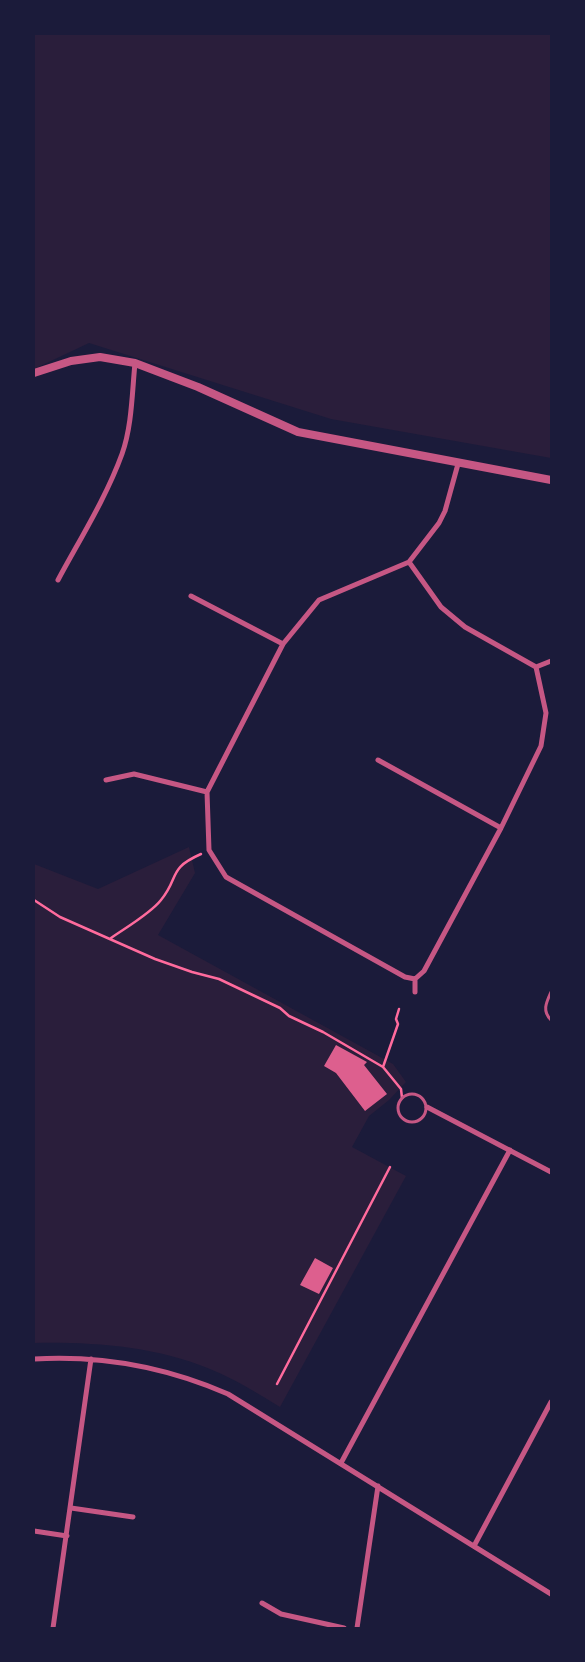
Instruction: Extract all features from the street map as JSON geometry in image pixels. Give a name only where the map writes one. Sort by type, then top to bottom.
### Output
[{"type":"street","points":[[34,372],[71,361],[100,357],[135,363],[198,387],[298,432],[458,464],[551,480]]},
{"type":"street","points":[[58,580],[103,499],[122,452],[129,420],[135,363]]},
{"type":"street","points":[[415,979],[405,977],[226,877],[209,850],[207,792],[283,644],[319,600],[409,562],[439,523],[445,511],[458,464]]},
{"type":"street","points":[[409,562],[441,608],[465,627],[536,667],[546,713],[541,746],[501,828],[424,971],[415,979],[415,992]]},
{"type":"street","points":[[191,596],[283,644]]},
{"type":"street","points":[[536,667],[551,661]]},
{"type":"street","points":[[378,760],[501,828]]},
{"type":"street","points":[[106,780],[134,774],[207,792]]},
{"type":"street","points":[[427,1107],[551,1172]]},
{"type":"street","points":[[341,1463],[510,1150]]},
{"type":"street","points":[[34,1359],[91,1359],[147,1366],[204,1383],[258,1410],[551,1594]]},
{"type":"street","points":[[53,1628],[91,1359]]},
{"type":"street","points":[[474,1546],[551,1402]]},
{"type":"street","points":[[357,1628],[378,1486]]},
{"type":"street","points":[[71,1508],[133,1517]]},
{"type":"street","points":[[34,1531],[67,1536]]},
{"type":"street","points":[[262,1603],[281,1614],[344,1628]]},
{"type":"lane","points":[[551,992],[545,1008],[547,1016],[551,1020]]},
{"type":"lane","points":[[412,1093],[417,1094],[425,1101],[427,1107],[424,1117],[415,1122],[405,1120],[399,1113],[398,1108],[402,1098],[412,1093]]},
{"type":"path","points":[[110,939],[161,901],[178,867],[209,850]]},
{"type":"path","points":[[34,900],[53,913],[110,939],[171,965],[219,979],[280,1008],[290,1016],[323,1032],[383,1067],[401,1089],[402,1098]]},
{"type":"path","points":[[383,1067],[398,1024],[396,1019],[399,1009]]},
{"type":"path","points":[[277,1384],[390,1167]]},
{"type":"shaded area","points":[[34,34],[551,34],[551,458],[331,419],[89,343],[34,369]]},
{"type":"shaded area","points":[[189,847],[195,873],[158,935],[393,1064],[406,1082],[389,1100],[369,1116],[352,1147],[406,1176],[280,1407],[246,1386],[219,1373],[189,1361],[167,1355],[123,1347],[79,1343],[34,1343],[34,864],[98,889]]},
{"type":"building","points":[[336,1045],[367,1062],[364,1065],[387,1094],[365,1111],[336,1073],[324,1066]]},
{"type":"building","points":[[315,1258],[333,1268],[319,1294],[300,1285]]}]
